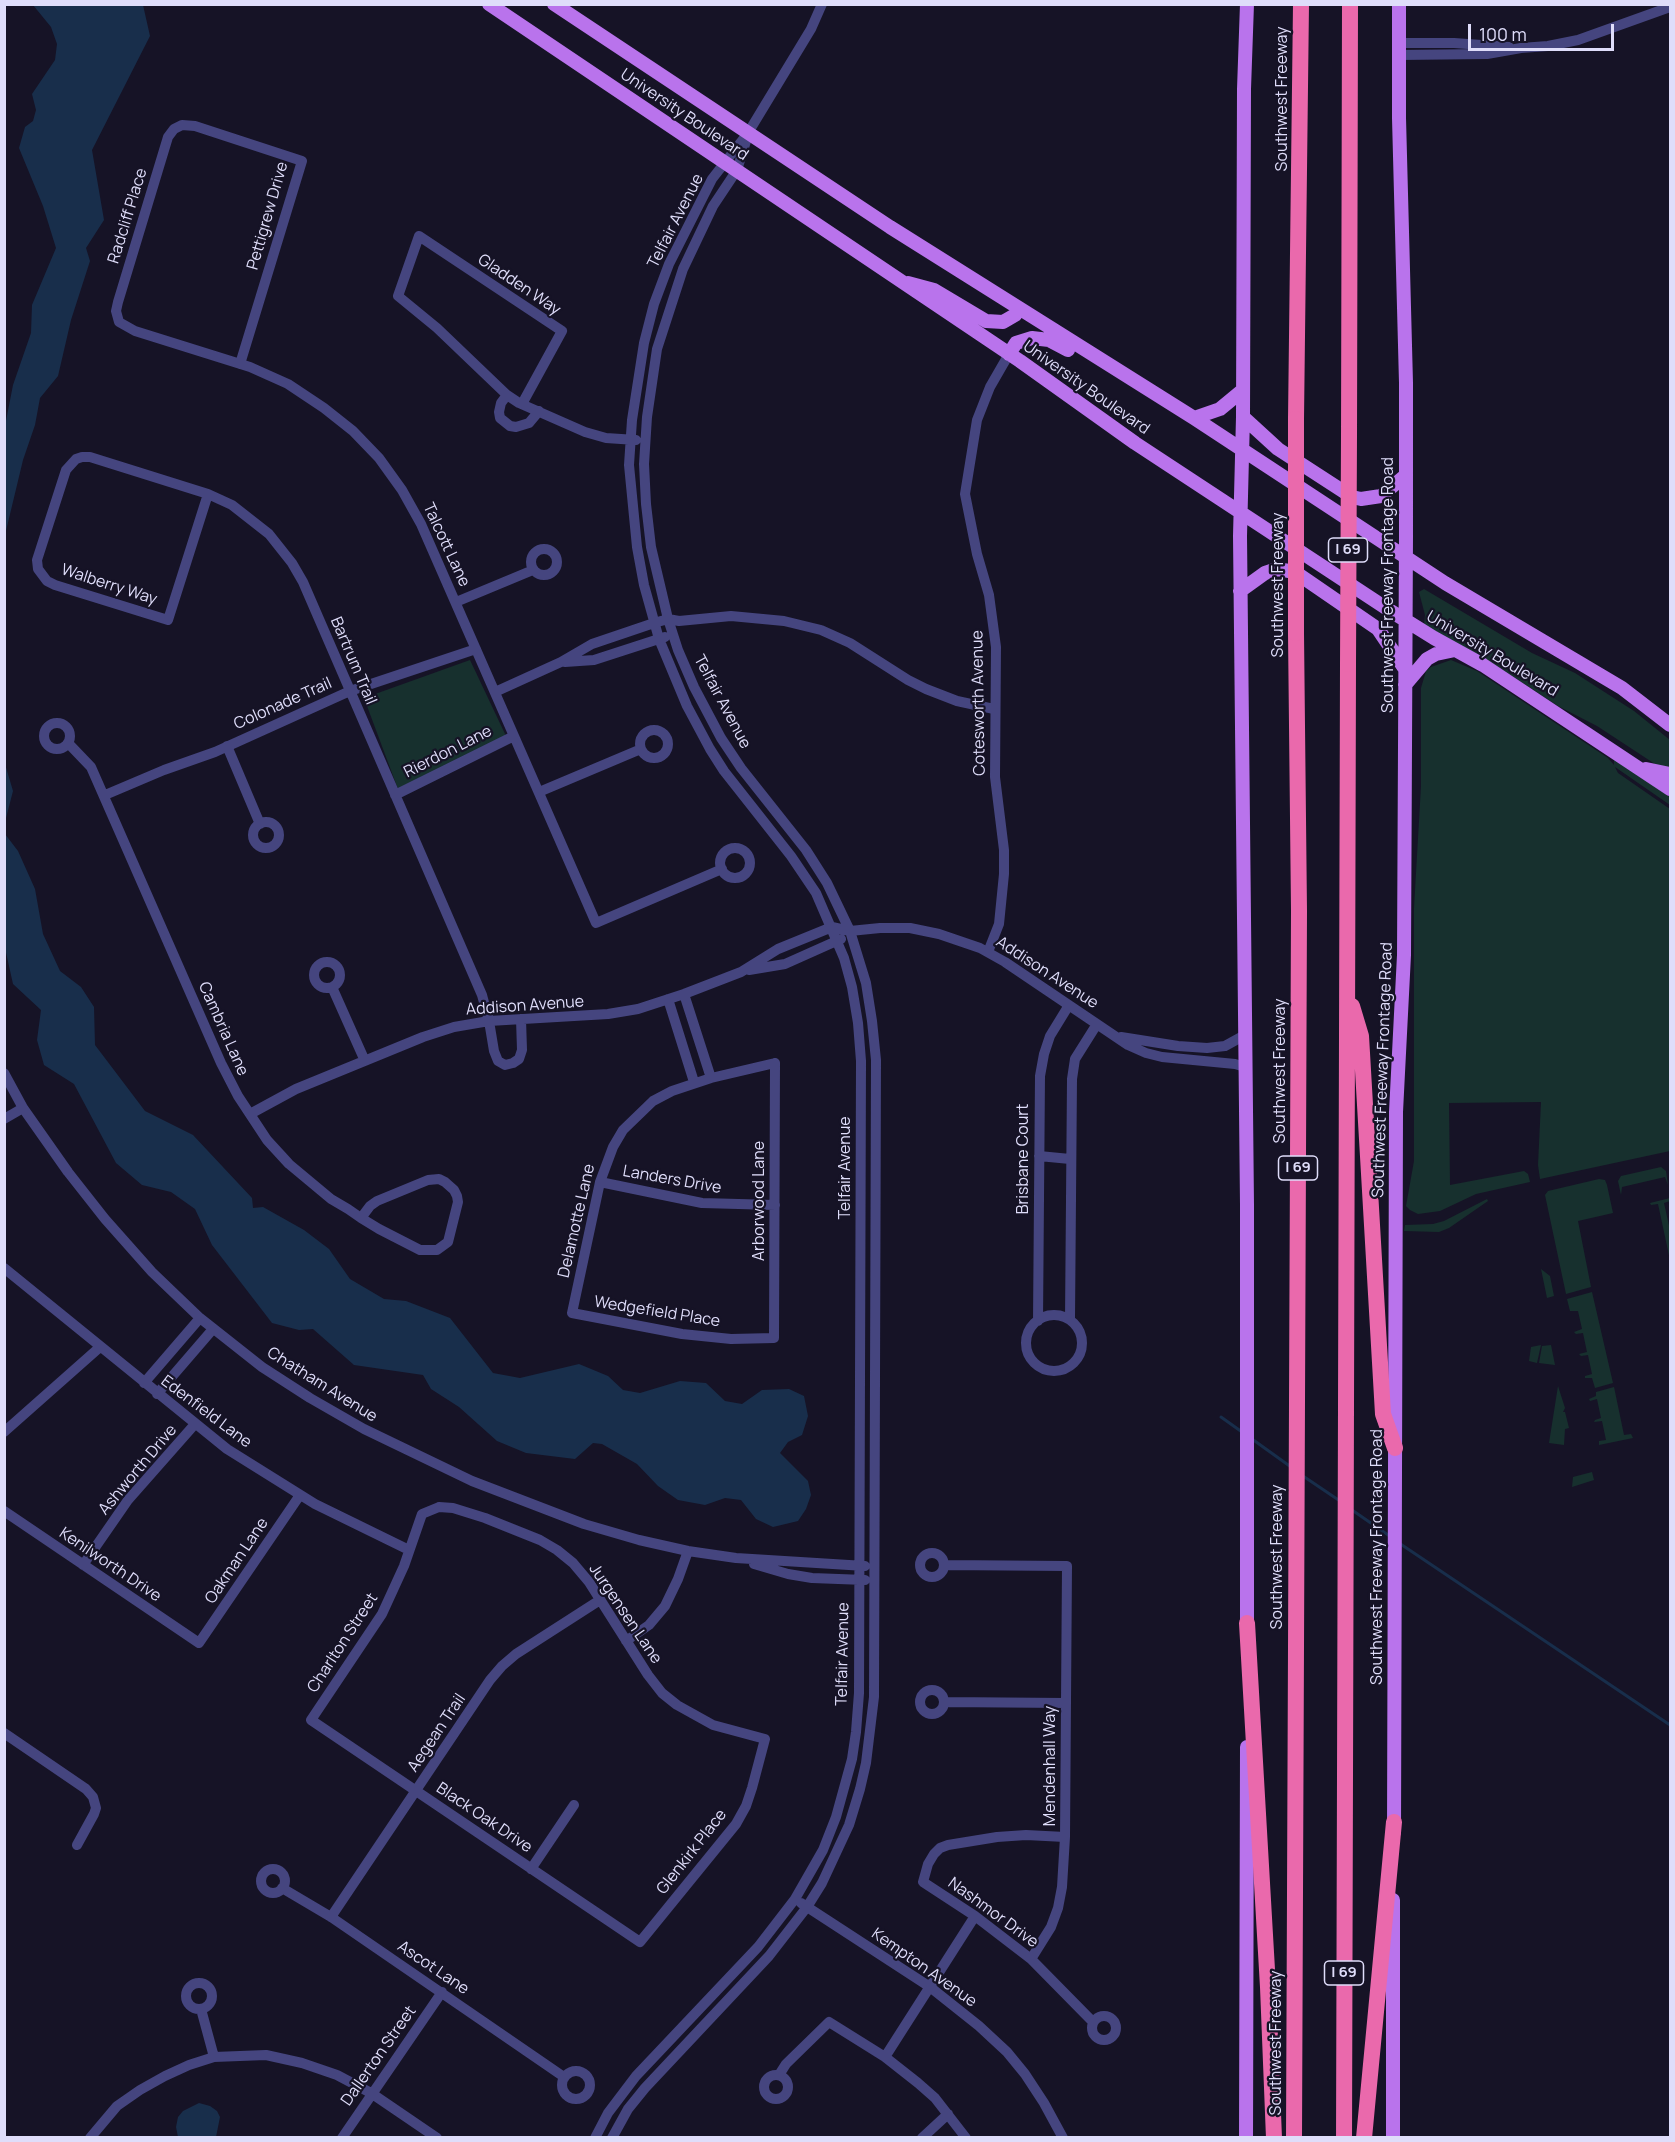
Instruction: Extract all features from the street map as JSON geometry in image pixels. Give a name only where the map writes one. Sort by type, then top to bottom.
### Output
[{"type":"highway","name":"Southwest Freeway","points":[[1294,2138],[1299,911],[1296,419],[1301,4]]},
{"type":"highway","name":"I 69","points":[[1344,2138],[1350,4]]},
{"type":"highway","points":[[1347,989],[1361,1036],[1383,1414],[1395,1448]]},
{"type":"highway","points":[[1247,1623],[1269,1987],[1274,2138]]},
{"type":"highway","points":[[1364,2138],[1394,1822]]},
{"type":"main road","name":"University Boulevard","points":[[489,4],[1009,354],[1135,443],[1405,620],[1483,665],[1671,789]]},
{"type":"main road","name":"University Boulevard","points":[[554,4],[834,191],[1194,418],[1466,596],[1604,677],[1671,725]]},
{"type":"main road","points":[[1246,2138],[1247,1481],[1240,512],[1243,417],[1244,89],[1247,4]]},
{"type":"main road","name":"Southwest Freeway Frontage Road","points":[[1393,2138],[1396,1112],[1404,955],[1406,557],[1405,292],[1399,4]]},
{"type":"main road","points":[[897,280],[934,290],[987,321],[1003,322],[1020,309]]},
{"type":"main road","points":[[1009,354],[1014,345],[1021,340],[1043,339],[1054,342],[1104,372],[1127,376]]},
{"type":"main road","points":[[1194,418],[1221,409],[1243,390]]},
{"type":"main road","points":[[1243,417],[1278,449],[1352,497],[1361,499],[1380,496],[1406,475]]},
{"type":"main road","points":[[1240,591],[1265,573],[1277,569],[1295,572],[1378,628],[1405,669]]},
{"type":"main road","points":[[1405,686],[1427,659],[1436,654],[1455,650]]},
{"type":"main road","points":[[1641,768],[1671,774]]},
{"type":"street","points":[[748,133],[812,29],[822,4]]},
{"type":"street","points":[[1399,49],[1487,54],[1548,46],[1578,40],[1671,8]]},
{"type":"street","name":"Radcliff Place","points":[[119,322],[116,311],[118,302],[168,137],[174,129],[182,125]]},
{"type":"street","name":"Pettigrew Drive","points":[[182,125],[195,126],[302,161],[240,364]]},
{"type":"street","name":"Telfair Avenue","points":[[595,2138],[608,2113],[636,2076],[758,1947],[795,1899],[823,1850],[839,1808],[852,1759],[859,1693],[861,1061],[852,987],[838,942],[816,893],[791,856],[741,794],[710,749],[687,706],[654,623],[637,548],[629,465],[636,382],[654,304],[684,232],[712,179],[748,133]]},
{"type":"street","name":"Telfair Avenue","points":[[612,2138],[620,2121],[645,2088],[770,1956],[807,1907],[836,1855],[849,1825],[866,1763],[874,1697],[876,1060],[866,983],[850,931],[827,883],[806,850],[741,768],[721,738],[694,687],[668,619],[651,547],[645,494],[645,440],[651,379],[670,303],[694,243],[713,206],[738,170],[748,133]]},
{"type":"street","name":"Gladden Way","points":[[507,395],[437,328],[398,296],[419,236],[562,332],[522,404]]},
{"type":"street","name":"Talcott Lane","points":[[119,322],[135,331],[240,364],[288,384],[353,431],[379,458],[402,490],[421,524],[596,923],[722,869]]},
{"type":"street","name":"Cotesworth Avenue","points":[[988,952],[999,924],[1004,874],[1004,850],[995,777],[996,647],[989,595],[977,554],[965,494],[977,420],[990,387],[1009,354]]},
{"type":"street","points":[[539,411],[529,423],[516,428],[500,418],[499,412],[501,403],[507,395],[585,432],[606,438],[645,440]]},
{"type":"street","name":"Bartrum Trail","points":[[42,576],[38,570],[37,560],[66,470],[75,459],[82,456],[208,494],[232,505],[269,534],[287,555],[303,582],[482,995],[494,1051],[498,1061],[505,1065],[519,1059],[522,1050],[520,1020]]},
{"type":"street","name":"Walberry Way","points":[[42,576],[55,585],[168,620],[208,494]]},
{"type":"street","points":[[456,602],[533,570]]},
{"type":"street","points":[[495,692],[561,662],[592,644],[654,623],[668,619],[680,621],[731,616],[784,621],[821,630],[850,643],[926,689],[957,701],[994,709]]},
{"type":"street","points":[[561,662],[594,660],[673,634]]},
{"type":"street","name":"Colonade Trail","points":[[105,795],[227,746],[350,691],[476,649]]},
{"type":"street","name":"Rierdon Lane","points":[[395,795],[514,736]]},
{"type":"street","name":"Cambria Lane","points":[[68,743],[91,767],[221,1063],[267,1140],[289,1164],[324,1193],[361,1218],[420,1250],[437,1250],[448,1242],[458,1202],[454,1190],[439,1179],[428,1180],[377,1201],[361,1218]]},
{"type":"street","points":[[227,746],[260,824]]},
{"type":"street","points":[[539,792],[641,749]]},
{"type":"street","name":"Addison Avenue","points":[[250,1114],[296,1089],[454,1027],[489,1021],[608,1014],[638,1009],[741,972],[778,949],[832,927],[850,931],[910,928],[939,934],[988,952],[1128,1045],[1146,1053],[1162,1057],[1227,1062],[1245,1067]]},
{"type":"street","name":"Addison Avenue","points":[[741,972],[785,964],[838,942],[850,931]]},
{"type":"street","points":[[332,987],[365,1061]]},
{"type":"street","points":[[684,994],[711,1078]]},
{"type":"street","points":[[668,999],[694,1082]]},
{"type":"street","name":"Brisbane Court","points":[[1069,1005],[1050,1036],[1040,1076],[1038,1321],[1029,1331],[1027,1340],[1031,1358],[1038,1365],[1054,1371],[1071,1365],[1081,1351],[1081,1333],[1070,1319],[1072,1079],[1075,1059],[1096,1024]]},
{"type":"street","name":"Addison Avenue","points":[[1118,1037],[1207,1048],[1226,1046],[1245,1035]]},
{"type":"street","name":"Delamotte Lane","points":[[572,1313],[600,1182],[613,1147],[623,1130],[637,1115],[663,1096],[694,1082],[775,1063]]},
{"type":"street","name":"Arborwood Lane","points":[[774,1338],[775,1063]]},
{"type":"street","name":"Chatham Avenue","points":[[4,1073],[23,1108],[69,1172],[105,1219],[152,1272],[200,1318],[262,1367],[364,1429],[472,1481],[584,1524],[688,1551],[736,1558],[874,1565]]},
{"type":"street","points":[[4,1119],[23,1108]]},
{"type":"street","points":[[1039,1156],[1070,1159]]},
{"type":"street","name":"Landers Drive","points":[[600,1182],[702,1203],[775,1205]]},
{"type":"street","name":"Edenfield Lane","points":[[4,1268],[227,1449],[300,1495],[355,1525],[409,1550]]},
{"type":"street","name":"Wedgefield Place","points":[[572,1313],[682,1334],[731,1338],[774,1338]]},
{"type":"street","points":[[1038,1321],[1052,1315],[1070,1319]]},
{"type":"street","points":[[144,1383],[200,1318]]},
{"type":"street","points":[[157,1394],[213,1329]]},
{"type":"street","points":[[4,1432],[100,1347]]},
{"type":"street","name":"Ashworth Drive","points":[[84,1565],[128,1500],[195,1424]]},
{"type":"street","name":"Oakman Lane","points":[[199,1643],[300,1495]]},
{"type":"street","name":"Jurgensen Lane","points":[[422,1514],[439,1507],[453,1508],[540,1540],[557,1550],[573,1563],[589,1582],[648,1675],[662,1693],[677,1706],[713,1725],[765,1739]]},
{"type":"street","name":"Kenilworth Drive","points":[[4,1511],[199,1643]]},
{"type":"street","name":"Charlton Street","points":[[310,1719],[382,1614],[394,1589],[422,1514]]},
{"type":"street","points":[[626,1641],[649,1625],[665,1606],[688,1551]]},
{"type":"street","name":"Chatham Avenue","points":[[736,1558],[788,1574],[812,1578],[874,1580]]},
{"type":"street","name":"Mendenhall Way","points":[[945,1565],[1067,1566],[1065,1837],[1062,1887],[1058,1908],[1042,1944],[1031,1959]]},
{"type":"street","name":"Aegean Trail","points":[[331,1917],[490,1680],[516,1654],[600,1600]]},
{"type":"street","points":[[944,1702],[1066,1703]]},
{"type":"street","name":"Black Oak Drive","points":[[310,1719],[640,1942]]},
{"type":"street","points":[[4,1733],[86,1789],[93,1797],[96,1808],[94,1815],[77,1845]]},
{"type":"street","name":"Glenkirk Place","points":[[640,1942],[736,1824],[746,1806],[765,1739]]},
{"type":"street","points":[[531,1869],[574,1805]]},
{"type":"street","name":"Nashmor Drive","points":[[1065,1837],[1026,1835],[948,1845],[940,1848],[934,1854],[928,1864],[923,1882],[975,1916],[1031,1959],[1094,2022]]},
{"type":"street","name":"Ascot Lane","points":[[282,1888],[331,1917],[564,2077]]},
{"type":"street","name":"Kempton Avenue","points":[[795,1899],[930,1988],[979,2026],[1006,2052],[1044,2103],[1063,2138]]},
{"type":"street","points":[[885,2057],[975,1916]]},
{"type":"street","name":"Dallerton Street","points":[[342,2138],[442,1992]]},
{"type":"street","points":[[201,2009],[214,2057]]},
{"type":"street","points":[[779,2075],[786,2064],[829,2022],[885,2057],[918,2083],[935,2098],[966,2138]]},
{"type":"street","points":[[90,2138],[117,2106],[140,2090],[189,2065],[214,2057],[266,2055],[302,2063],[337,2075],[371,2094],[437,2138]]},
{"type":"street","points":[[922,2138],[948,2114]]},
{"type":"green space","points":[[1424,589],[1532,653],[1575,673],[1634,711],[1670,740],[1670,768],[1658,766],[1597,726],[1558,706],[1483,657],[1424,625],[1425,615],[1419,592]]},
{"type":"green space","points":[[470,660],[506,736],[398,789],[364,698]]},
{"type":"green space","points":[[1451,660],[1477,671],[1608,758],[1614,765],[1614,759],[1670,797],[1670,805],[1615,767],[1618,773],[1670,809],[1670,1151],[1540,1179],[1538,1165],[1541,1102],[1449,1103],[1450,1185],[1524,1171],[1528,1174],[1530,1182],[1476,1194],[1440,1211],[1418,1214],[1406,1206],[1414,1161],[1414,908],[1421,786],[1421,688],[1426,671]]},
{"type":"green space","points":[[1661,1167],[1666,1171],[1668,1185],[1665,1177],[1622,1187],[1621,1195],[1618,1181],[1621,1176]]},
{"type":"green space","points":[[1599,1179],[1605,1180],[1613,1213],[1578,1221],[1591,1287],[1566,1294],[1545,1195],[1548,1191]]},
{"type":"green space","points":[[1670,1198],[1670,1201],[1664,1203],[1670,1230],[1670,1260],[1658,1204],[1651,1205],[1650,1203]]},
{"type":"green space","points":[[1487,1199],[1488,1201],[1449,1228],[1439,1232],[1404,1231],[1405,1225],[1433,1224],[1444,1221]]},
{"type":"green space","points":[[1541,1269],[1550,1276],[1554,1296],[1547,1298]]},
{"type":"green space","points":[[1592,1292],[1613,1383],[1595,1388],[1592,1378],[1585,1378],[1592,1374],[1588,1355],[1579,1354],[1587,1352],[1583,1333],[1574,1332],[1582,1329],[1578,1311],[1570,1311],[1567,1299]]},
{"type":"green space","points":[[1541,1345],[1537,1363],[1529,1361],[1531,1347]]},
{"type":"green space","points":[[1551,1345],[1555,1365],[1539,1363],[1542,1346]]},
{"type":"green space","points":[[1558,1386],[1569,1428],[1565,1429],[1564,1445],[1549,1443]]},
{"type":"green space","points":[[1614,1387],[1624,1435],[1631,1434],[1633,1438],[1599,1445],[1599,1441],[1606,1440],[1602,1421],[1594,1422],[1601,1418],[1597,1399],[1590,1401],[1589,1399],[1596,1396],[1596,1392]]},
{"type":"green space","points":[[1592,1472],[1594,1480],[1572,1487],[1573,1477]]},
{"type":"water","points":[[33,5],[143,5],[150,36],[92,150],[104,220],[86,248],[90,261],[71,320],[58,376],[40,398],[35,425],[23,460],[5,535],[5,426],[13,385],[31,333],[32,305],[56,248],[43,206],[19,148],[25,127],[33,121],[36,110],[32,94],[55,60],[57,44],[51,27]]},
{"type":"water","points":[[5,764],[13,791],[5,822]]},
{"type":"water","points":[[5,834],[18,851],[35,889],[43,934],[60,971],[81,987],[94,1007],[95,1045],[145,1111],[193,1135],[252,1198],[253,1208],[263,1207],[304,1230],[329,1249],[350,1279],[384,1299],[406,1301],[450,1318],[493,1373],[520,1378],[579,1364],[608,1376],[623,1390],[640,1393],[680,1381],[706,1383],[725,1401],[742,1404],[762,1390],[789,1389],[804,1396],[808,1416],[802,1435],[788,1442],[780,1453],[808,1481],[811,1495],[798,1521],[773,1527],[756,1519],[741,1500],[725,1498],[705,1505],[678,1500],[658,1486],[637,1464],[602,1444],[593,1443],[575,1459],[526,1453],[497,1441],[459,1407],[431,1389],[423,1375],[354,1365],[313,1329],[299,1330],[272,1323],[212,1245],[195,1209],[171,1192],[142,1185],[116,1163],[74,1084],[44,1065],[37,1040],[41,1010],[13,984],[5,948]]},
{"type":"water","points":[[199,2103],[210,2106],[217,2111],[220,2117],[216,2137],[178,2137],[176,2127],[178,2117],[183,2111]]},
{"type":"waterway","points":[[1221,1417],[1242,1432]]},
{"type":"waterway","points":[[1252,1439],[1291,1467]]},
{"type":"waterway","points":[[1303,1476],[1340,1501]]},
{"type":"waterway","points":[[1352,1510],[1391,1537]]},
{"type":"waterway","points":[[1399,1543],[1670,1725]]}]
